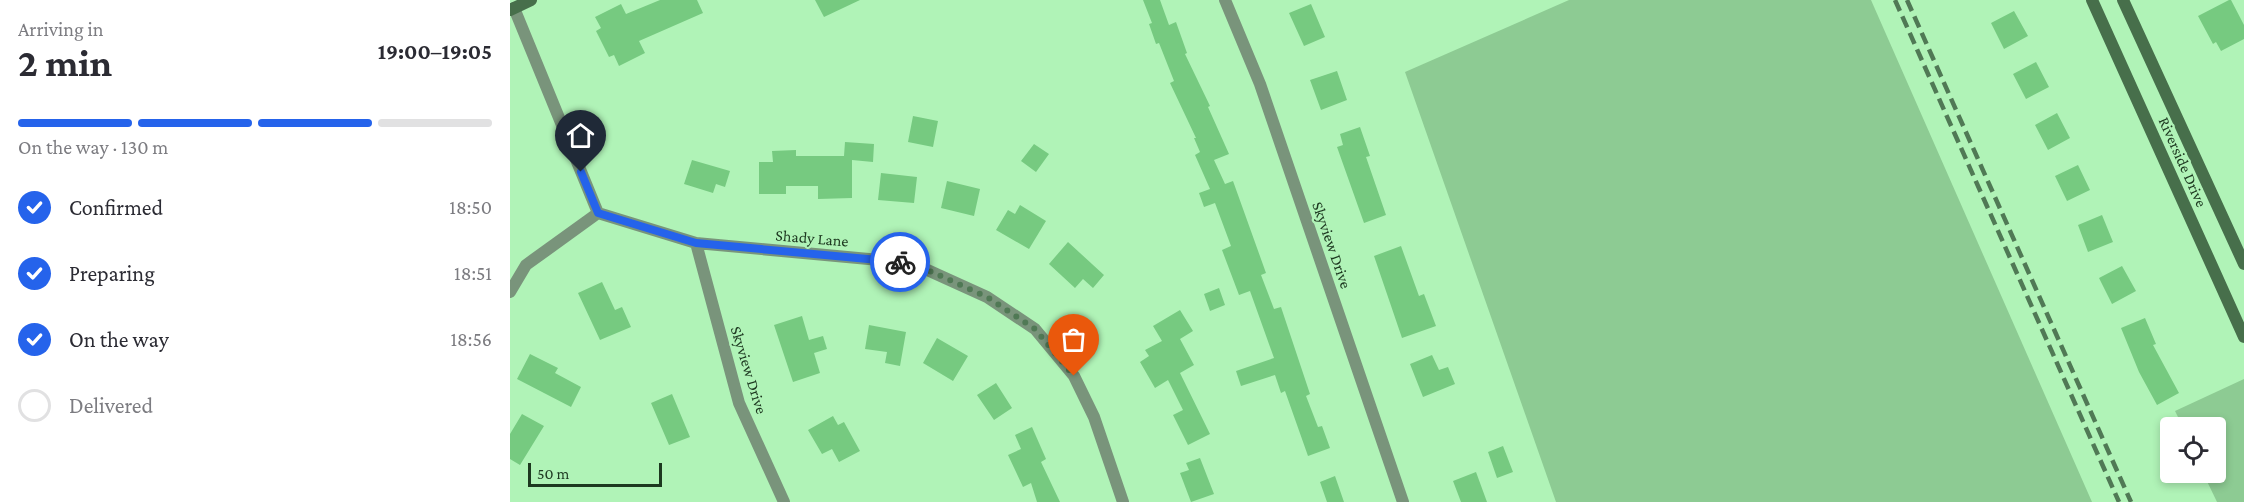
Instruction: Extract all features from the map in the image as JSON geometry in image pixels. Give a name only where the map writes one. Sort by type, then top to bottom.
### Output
[{"type":"street","points":[[510,292],[526,265],[598,213],[512,9],[531,0]]},
{"type":"street","name":"Skyview Drive","points":[[1226,0],[1260,84],[1403,502]]},
{"type":"street","name":"Riverside Drive","points":[[2092,0],[2244,337]]},
{"type":"street","name":"Riverside Drive","points":[[2123,0],[2244,264]]},
{"type":"street","name":"Shady Lane","points":[[598,213],[696,243],[912,263],[987,297],[1035,329],[1074,376],[1094,417],[1123,502]]},
{"type":"street","name":"Skyview Drive","points":[[696,243],[739,403],[784,502]]},
{"type":"green space","points":[[1569,0],[1871,0],[2092,502],[1556,502],[1405,72]]},
{"type":"green space","points":[[2244,379],[2244,502],[2217,502],[2208,483],[2226,483],[2226,417],[2178,417],[2175,411]]},
{"type":"building","points":[[660,0],[697,0],[703,13],[639,41],[645,53],[619,66],[614,55],[609,57],[596,31],[601,28],[595,17],[621,4],[626,14]]},
{"type":"building","points":[[815,0],[860,0],[824,17]]},
{"type":"building","points":[[1143,0],[1160,0],[1169,25],[1176,22],[1187,53],[1185,54],[1210,106],[1208,107],[1229,154],[1214,160],[1225,184],[1233,181],[1266,273],[1261,275],[1274,309],[1281,307],[1310,394],[1306,396],[1318,427],[1322,426],[1330,448],[1308,456],[1285,391],[1281,393],[1275,375],[1241,386],[1236,371],[1274,358],[1250,291],[1239,295],[1222,250],[1231,246],[1215,203],[1204,207],[1199,193],[1210,189],[1195,155],[1200,152],[1194,138],[1196,138],[1170,83],[1174,81],[1159,43],[1156,44],[1149,24],[1152,23]]},
{"type":"building","points":[[2229,0],[2244,25],[2244,39],[2221,51],[2216,42],[2213,44],[2198,16]]},
{"type":"building","points":[[1311,4],[1325,37],[1304,46],[1289,13]]},
{"type":"building","points":[[2014,11],[2028,36],[2004,49],[1991,23]]},
{"type":"building","points":[[2036,62],[2049,87],[2026,99],[2013,74]]},
{"type":"building","points":[[1337,71],[1347,100],[1321,110],[1310,80]]},
{"type":"building","points":[[2057,113],[2070,138],[2048,150],[2035,125]]},
{"type":"building","points":[[913,116],[938,121],[933,147],[908,142]]},
{"type":"building","points":[[1360,127],[1370,156],[1366,157],[1386,215],[1364,223],[1337,147],[1343,145],[1340,134]]},
{"type":"building","points":[[845,142],[874,144],[873,162],[852,160],[852,198],[818,199],[818,186],[786,186],[786,194],[759,194],[759,162],[773,162],[772,151],[796,150],[796,156],[844,156]]},
{"type":"building","points":[[1034,144],[1049,154],[1036,172],[1021,161]]},
{"type":"building","points":[[692,160],[730,171],[725,187],[716,184],[713,193],[684,184]]},
{"type":"building","points":[[2078,165],[2090,190],[2067,201],[2055,176]]},
{"type":"building","points":[[881,173],[917,177],[914,203],[878,200]]},
{"type":"building","points":[[947,181],[980,189],[974,216],[941,208]]},
{"type":"building","points":[[1020,205],[1046,221],[1029,249],[996,230],[1008,210],[1015,214]]},
{"type":"building","points":[[2102,215],[2113,242],[2088,252],[2078,225]]},
{"type":"building","points":[[1068,242],[1104,275],[1093,288],[1083,279],[1075,288],[1049,264]]},
{"type":"building","points":[[1401,246],[1419,296],[1424,294],[1436,326],[1402,338],[1374,256]]},
{"type":"building","points":[[2122,266],[2136,291],[2112,304],[2099,278]]},
{"type":"building","points":[[602,282],[615,310],[622,307],[631,327],[600,340],[578,293]]},
{"type":"building","points":[[1219,288],[1225,305],[1210,311],[1204,294]]},
{"type":"building","points":[[1180,310],[1193,331],[1180,339],[1194,365],[1180,373],[1210,434],[1188,445],[1173,415],[1183,410],[1168,380],[1155,388],[1140,362],[1149,356],[1145,350],[1162,341],[1153,326]]},
{"type":"building","points":[[802,316],[809,340],[823,336],[827,349],[814,353],[820,373],[793,382],[774,325]]},
{"type":"building","points":[[2145,318],[2156,344],[2153,345],[2179,393],[2157,405],[2139,372],[2121,328]]},
{"type":"building","points":[[869,325],[906,332],[900,366],[885,363],[887,352],[865,349]]},
{"type":"building","points":[[937,338],[968,356],[953,381],[923,363]]},
{"type":"building","points":[[530,354],[558,368],[555,373],[581,387],[571,407],[517,379]]},
{"type":"building","points":[[1432,355],[1439,370],[1448,367],[1455,384],[1423,397],[1410,364]]},
{"type":"building","points":[[996,383],[1012,408],[994,420],[977,395]]},
{"type":"building","points":[[672,394],[690,437],[669,445],[651,403]]},
{"type":"building","points":[[522,414],[544,426],[520,465],[510,459],[510,434]]},
{"type":"building","points":[[833,416],[838,425],[844,422],[860,451],[839,462],[832,449],[822,454],[808,430]]},
{"type":"building","points":[[1032,427],[1046,459],[1041,462],[1060,502],[1037,502],[1031,483],[1023,487],[1008,455],[1021,449],[1015,435]]},
{"type":"building","points":[[1503,446],[1513,472],[1497,478],[1488,452]]},
{"type":"building","points":[[1200,458],[1214,494],[1191,502],[1180,473],[1189,470],[1186,463]]},
{"type":"building","points":[[1476,472],[1487,502],[1461,502],[1453,481]]},
{"type":"building","points":[[1335,476],[1344,502],[1327,502],[1320,482]]},
{"type":"railway","points":[[1895,0],[2119,502]]},
{"type":"railway","points":[[1907,0],[2131,502]]},
{"type":"way so far","points":[[900,262],[912,263],[987,297],[1035,329],[1074,376]]},
{"type":"route","points":[[581,172],[598,213],[696,243],[900,262]]}]
